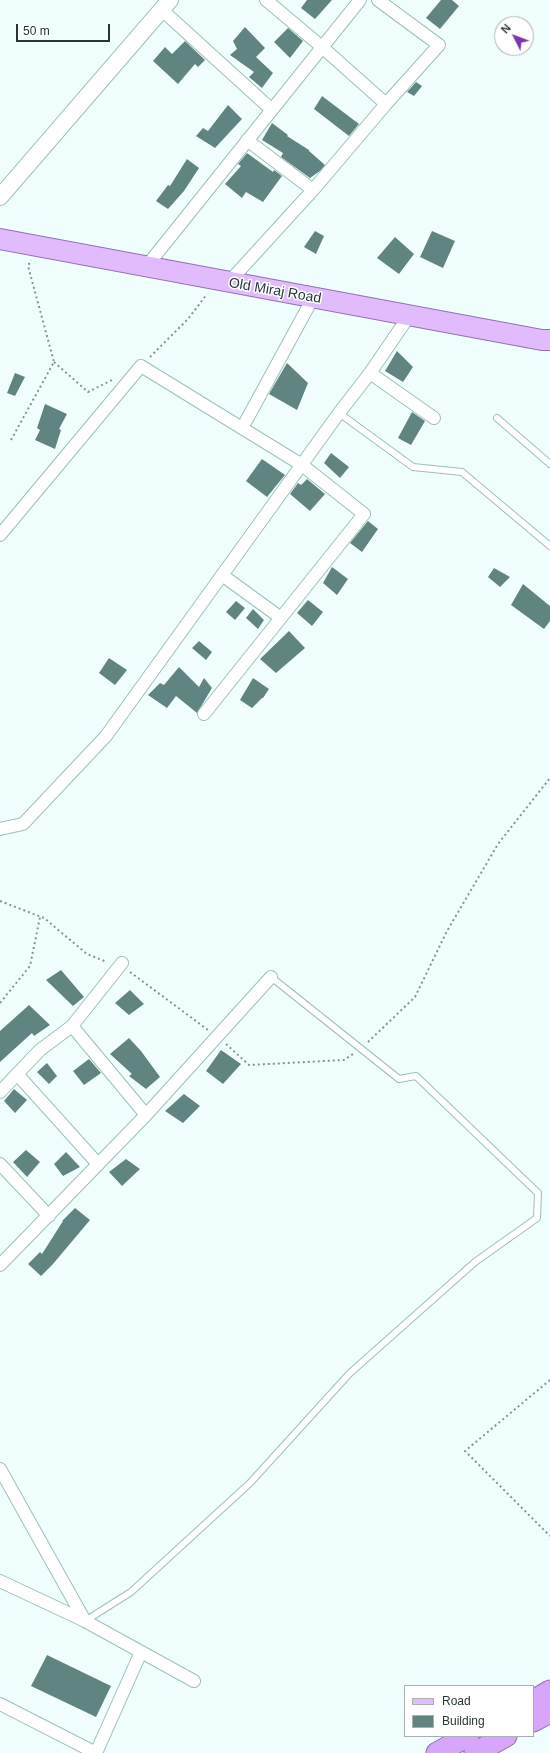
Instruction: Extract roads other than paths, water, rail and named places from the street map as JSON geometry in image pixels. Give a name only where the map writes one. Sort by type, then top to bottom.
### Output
[{"type":"highway","points":[[534,1700],[550,1691]]},
{"type":"highway","points":[[534,1720],[550,1712]]},
{"type":"highway","points":[[437,1753],[466,1737]]},
{"type":"highway","points":[[475,1753],[504,1737]]},
{"type":"main road","name":"Old Miraj Road","points":[[0,239],[547,343]]},
{"type":"street","points":[[266,0],[386,104]]},
{"type":"street","points":[[146,267],[360,0]]},
{"type":"street","points":[[223,281],[313,190],[386,104],[439,45],[378,0]]},
{"type":"street","points":[[0,197],[166,5],[272,110]]},
{"type":"street","points":[[248,140],[313,190]]},
{"type":"street","points":[[246,421],[313,298]]},
{"type":"street","points":[[0,829],[23,824],[106,736],[339,413],[370,373],[409,316]]},
{"type":"street","points":[[0,535],[140,366],[302,465],[364,514],[204,714]]},
{"type":"street","points":[[370,373],[434,418]]},
{"type":"street","points":[[222,575],[281,618]]},
{"type":"street","points":[[0,1092],[40,1050],[72,1026],[120,965]]},
{"type":"street","points":[[0,1266],[146,1115],[271,977]]},
{"type":"street","points":[[72,1026],[146,1115]]},
{"type":"street","points":[[17,1074],[98,1164]]},
{"type":"street","points":[[0,1164],[49,1216]]},
{"type":"street","points":[[0,1469],[85,1621]]},
{"type":"street","points":[[0,1581],[85,1621],[194,1681]]},
{"type":"street","points":[[0,1704],[96,1753],[141,1652]]},
{"type":"lane","points":[[339,413],[413,468],[462,472],[550,546]]},
{"type":"lane","points":[[497,418],[550,464]]},
{"type":"lane","points":[[85,1621],[131,1592],[250,1482],[350,1373],[475,1262],[537,1218],[538,1192],[416,1076],[398,1078],[271,977]]}]
